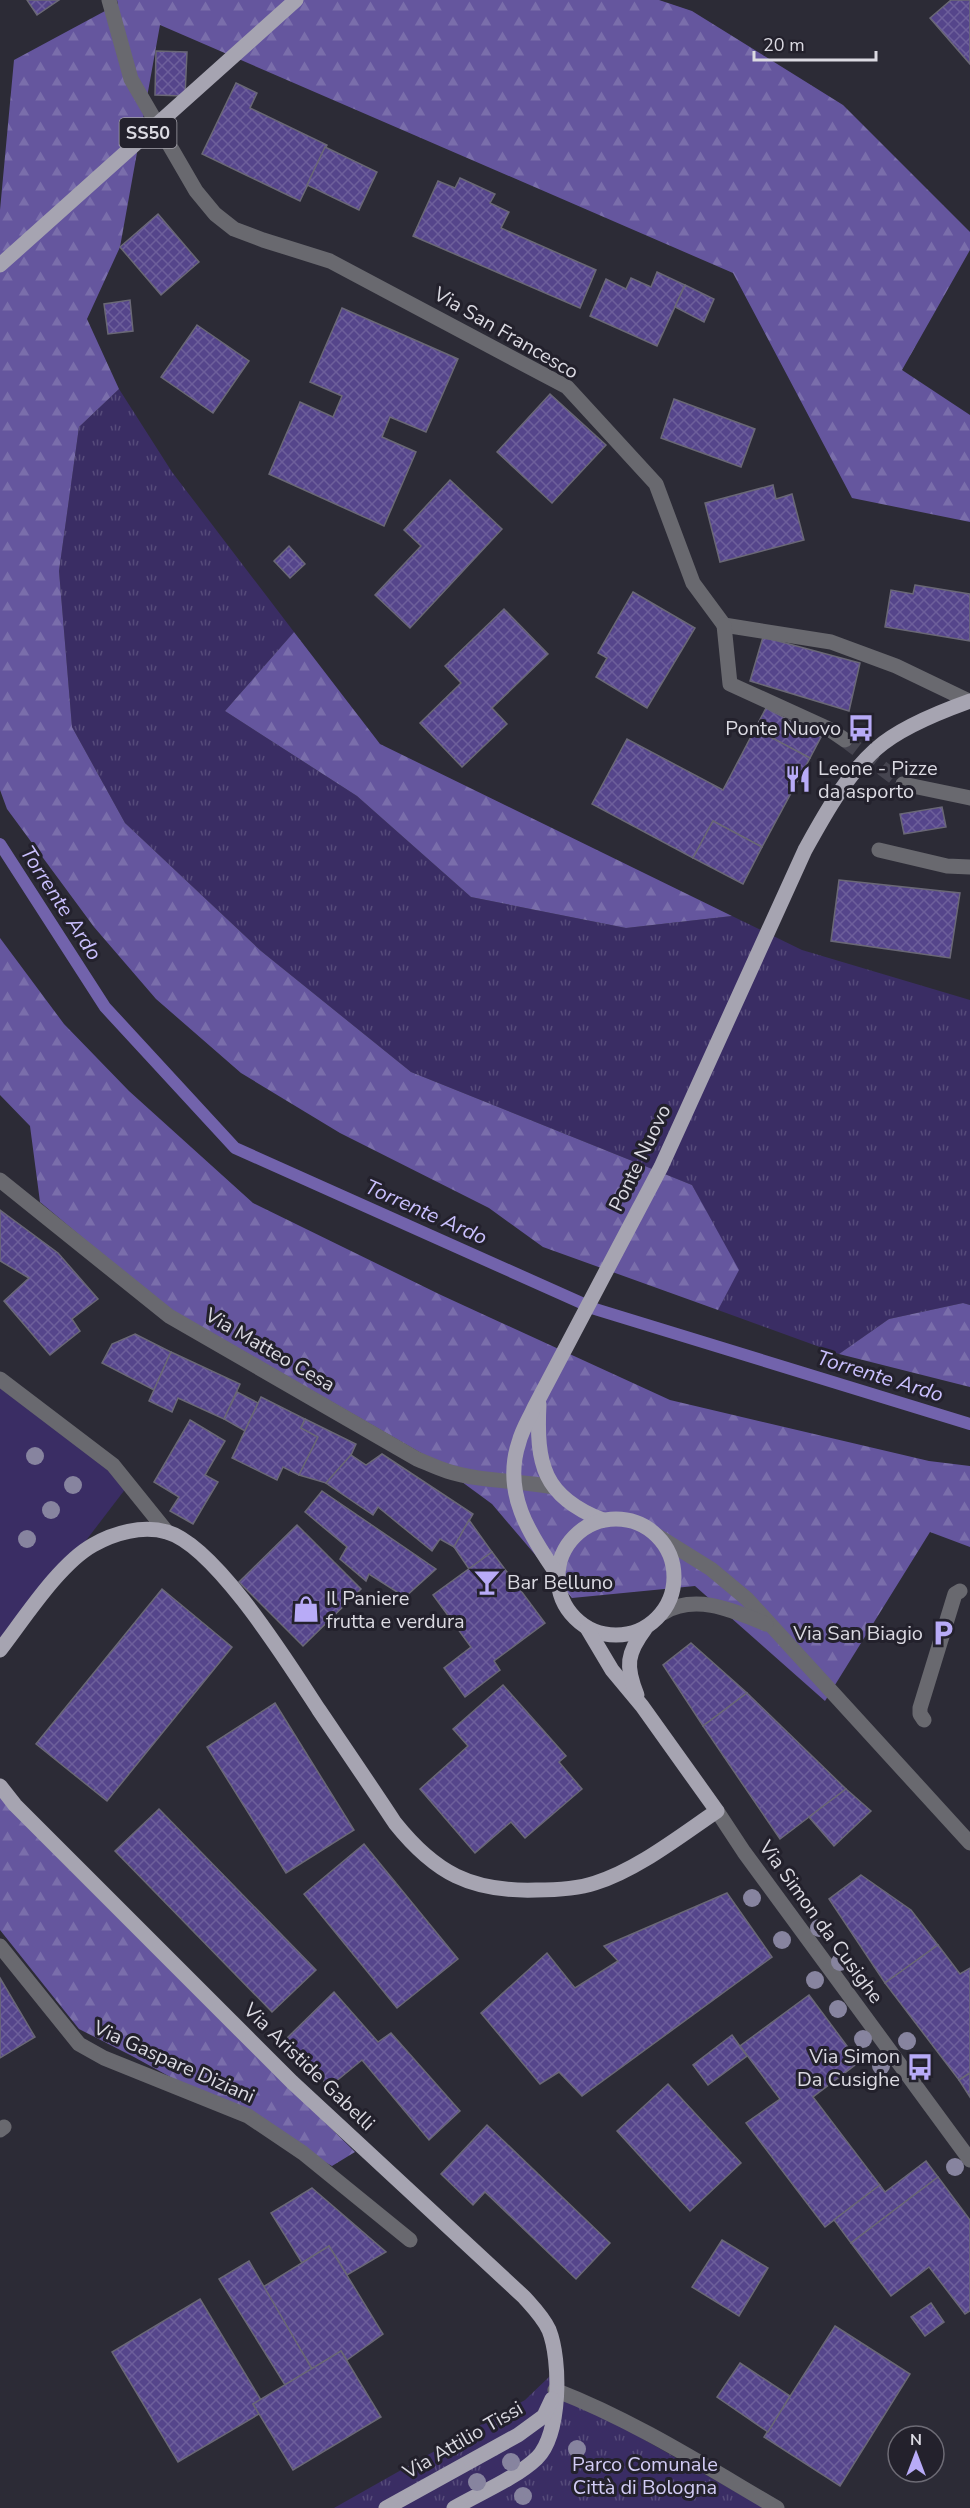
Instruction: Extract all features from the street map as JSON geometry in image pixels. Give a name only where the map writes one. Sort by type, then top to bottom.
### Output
[{"type":"main road","name":"SS50","points":[[0,265],[296,0]]},
{"type":"main road","name":"Ponte Nuovo","points":[[538,1404],[662,1167],[805,849],[832,801],[850,776],[877,747],[921,721],[969,701]]},
{"type":"main road","name":"Via Simon da Cusighe","points":[[538,1404],[519,1440],[513,1463],[513,1481],[524,1521],[557,1574],[564,1605],[574,1618],[587,1628],[606,1635],[626,1635],[646,1628]]},
{"type":"main road","points":[[538,1404],[538,1449],[542,1467],[553,1487],[582,1512],[603,1520]]},
{"type":"main road","points":[[557,1574],[562,1555],[571,1539],[586,1527],[603,1520],[623,1519],[641,1524],[658,1536]]},
{"type":"main road","points":[[0,1650],[64,1569],[91,1546],[130,1530],[167,1532],[182,1539],[198,1551],[248,1607],[395,1823],[416,1849],[445,1871],[478,1886],[516,1891],[556,1890],[595,1883],[630,1867],[717,1812]]},
{"type":"main road","name":"Via Simon da Cusighe","points":[[642,1706],[634,1687],[629,1659],[632,1646],[663,1612],[671,1598],[675,1582],[674,1565],[668,1549],[658,1536]]},
{"type":"main road","name":"Via Simon da Cusighe","points":[[587,1628],[612,1670],[642,1706],[717,1812]]},
{"type":"main road","name":"Via Aristide Gabelli","points":[[0,1786],[15,1805],[292,2082],[537,2311],[548,2328],[554,2347],[557,2369],[555,2390]]},
{"type":"main road","name":"Via Attilio Tissi","points":[[386,2508],[526,2430],[544,2416],[555,2390]]},
{"type":"main road","name":"Via Attilio Tissi","points":[[454,2508],[527,2466],[538,2456],[553,2431],[555,2390]]},
{"type":"street","name":"Via San Francesco","points":[[109,0],[131,79],[196,191],[215,214],[234,229],[330,261],[567,387],[656,484],[693,583],[724,625]]},
{"type":"street","points":[[845,740],[829,729],[730,684],[724,625],[831,642],[896,666],[969,701]]},
{"type":"street","points":[[903,784],[970,798]]},
{"type":"street","points":[[879,849],[947,866],[970,867]]},
{"type":"street","name":"Via Matteo Cesa","points":[[0,1180],[169,1316],[417,1459],[447,1471],[553,1487]]},
{"type":"street","points":[[0,1379],[113,1465],[167,1532]]},
{"type":"street","points":[[658,1536],[711,1569],[747,1599],[970,1843]]},
{"type":"street","points":[[924,1720],[920,1714],[920,1708],[955,1594],[960,1591]]},
{"type":"street","points":[[663,1612],[675,1606],[711,1604],[735,1611],[770,1626]]},
{"type":"street","name":"Via Simon da Cusighe","points":[[717,1812],[970,2160]]},
{"type":"street","name":"Via Gaspare Diziani","points":[[0,1946],[79,2044],[92,2052],[248,2116],[303,2153],[410,2240]]},
{"type":"street","points":[[555,2390],[583,2401],[654,2437],[777,2508]]},
{"type":"green space","points":[[117,0],[659,0],[692,11],[843,105],[970,232],[970,250],[902,370],[970,415],[970,522],[852,498],[733,273],[160,25],[120,247],[87,319],[119,389],[79,427],[59,571],[72,727],[125,823],[261,951],[411,1072],[692,1185],[739,1270],[718,1310],[543,1247],[489,1208],[340,1133],[241,1073],[156,999],[94,927],[7,809],[0,790],[0,210],[14,60],[118,4]]},
{"type":"green space","points":[[119,389],[172,472],[294,632],[225,711],[357,796],[471,897],[626,928],[732,916],[802,950],[970,1000],[970,1305],[963,1303],[889,1319],[839,1354],[718,1310],[738,1270],[692,1185],[411,1072],[261,951],[125,823],[72,727],[59,571],[79,427]]},
{"type":"green space","points":[[294,632],[380,744],[732,916],[626,928],[471,897],[357,796],[225,711]]},
{"type":"green space","points":[[0,938],[64,1024],[129,1091],[253,1203],[441,1295],[670,1400],[929,1461],[970,1466],[970,1547],[930,1532],[825,1701],[695,1586],[572,1598],[492,1504],[428,1457],[163,1305],[40,1202],[30,1126],[0,1095]]},
{"type":"green space","points":[[963,1303],[970,1305],[970,1387],[839,1354],[889,1319]]},
{"type":"green space","points":[[0,1387],[133,1479],[0,1653]]},
{"type":"green space","points":[[0,1790],[61,1861],[355,2152],[332,2166],[79,2029],[0,1930]]},
{"type":"green space","name":"Parco Comunale Città di Bologna","points":[[550,2376],[643,2439],[764,2508],[334,2508],[525,2400]]},
{"type":"building","points":[[27,0],[59,0],[37,15]]},
{"type":"building","points":[[951,0],[970,0],[970,64],[930,18]]},
{"type":"building","points":[[156,51],[187,52],[185,96],[155,95]]},
{"type":"building","points":[[236,83],[257,93],[250,108],[327,145],[300,201],[202,154]]},
{"type":"building","points":[[325,147],[377,172],[359,210],[307,185]]},
{"type":"building","points":[[460,178],[495,194],[490,203],[509,212],[501,228],[596,270],[580,308],[413,236],[438,181],[455,188]]},
{"type":"building","points":[[158,214],[199,262],[161,295],[120,247]]},
{"type":"building","points":[[657,272],[685,285],[657,346],[590,316],[606,279],[626,289],[631,278],[651,287]]},
{"type":"building","points":[[685,285],[714,299],[704,322],[675,307]]},
{"type":"building","points":[[130,300],[133,331],[108,334],[104,304]]},
{"type":"building","points":[[342,308],[458,359],[426,432],[390,417],[382,437],[416,452],[384,526],[269,474],[300,402],[333,417],[342,396],[310,382]]},
{"type":"building","points":[[197,325],[249,361],[213,413],[161,377]]},
{"type":"building","points":[[550,394],[606,445],[552,503],[497,452]]},
{"type":"building","points":[[674,399],[755,429],[741,467],[661,438]]},
{"type":"building","points":[[450,480],[502,529],[410,628],[375,595],[421,546],[404,530]]},
{"type":"building","points":[[773,485],[776,499],[792,494],[804,540],[720,562],[705,503]]},
{"type":"building","points":[[289,546],[305,564],[290,578],[274,561]]},
{"type":"building","points":[[915,585],[970,594],[970,641],[885,627],[891,590],[913,594]]},
{"type":"building","points":[[633,592],[695,628],[647,708],[596,677],[607,658],[598,653]]},
{"type":"building","points":[[504,609],[548,654],[492,708],[507,724],[462,767],[420,723],[461,683],[445,666]]},
{"type":"building","points":[[763,637],[860,663],[849,711],[750,681]]},
{"type":"building","points":[[766,708],[821,737],[810,758],[755,729]]},
{"type":"building","points":[[755,729],[810,758],[762,847],[713,821],[693,858],[592,804],[627,739],[723,790]]},
{"type":"building","points":[[942,807],[946,827],[904,834],[900,814]]},
{"type":"building","points":[[713,821],[762,847],[743,884],[693,858]]},
{"type":"building","points":[[839,880],[960,893],[950,958],[831,941]]},
{"type":"building","points":[[0,1210],[58,1253],[98,1299],[72,1319],[80,1331],[50,1355],[4,1301],[29,1278],[0,1261]]},
{"type":"building","points":[[135,1334],[171,1352],[154,1390],[102,1363],[112,1344]]},
{"type":"building","points":[[171,1352],[240,1384],[224,1419],[178,1398],[172,1412],[149,1401]]},
{"type":"building","points":[[237,1392],[258,1403],[245,1431],[224,1419]]},
{"type":"building","points":[[261,1397],[305,1419],[301,1428],[318,1437],[299,1475],[283,1467],[277,1480],[232,1458]]},
{"type":"building","points":[[305,1419],[356,1444],[351,1455],[326,1483],[299,1475],[318,1437],[301,1428]]},
{"type":"building","points":[[190,1420],[225,1441],[205,1475],[218,1482],[193,1524],[170,1511],[179,1497],[154,1482]]},
{"type":"building","points":[[382,1454],[473,1514],[454,1547],[440,1539],[432,1551],[378,1507],[373,1515],[326,1483],[351,1455],[366,1465]]},
{"type":"building","points":[[322,1491],[436,1569],[405,1597],[369,1574],[366,1581],[340,1559],[347,1547],[305,1512]]},
{"type":"building","points":[[469,1520],[492,1552],[469,1569],[454,1547]]},
{"type":"building","points":[[297,1525],[361,1589],[303,1646],[239,1582]]},
{"type":"building","points":[[492,1552],[545,1623],[494,1661],[500,1670],[465,1697],[444,1668],[471,1647],[433,1595]]},
{"type":"building","points":[[162,1589],[232,1647],[107,1801],[36,1744]]},
{"type":"building","points":[[691,1643],[747,1693],[703,1726],[663,1665]]},
{"type":"building","points":[[503,1685],[566,1756],[559,1762],[582,1789],[525,1838],[511,1822],[475,1853],[420,1789],[468,1746],[453,1729]]},
{"type":"building","points":[[747,1693],[846,1789],[780,1839],[703,1726]]},
{"type":"building","points":[[275,1703],[354,1830],[286,1873],[207,1747]]},
{"type":"building","points":[[846,1789],[871,1811],[834,1846],[809,1817]]},
{"type":"building","points":[[159,1809],[316,1970],[272,2012],[115,1851]]},
{"type":"building","points":[[364,1844],[458,1959],[397,2008],[304,1894]]},
{"type":"building","points":[[861,1875],[911,1910],[938,1945],[885,1983],[829,1899]]},
{"type":"building","points":[[727,1893],[772,1957],[582,2096],[559,2072],[540,2084],[481,2013],[547,1953],[575,1988],[618,1961],[604,1946]]},
{"type":"building","points":[[938,1945],[960,1974],[970,1968],[970,2073],[959,2080],[885,1983]]},
{"type":"building","points":[[0,1978],[35,2037],[0,2058]]},
{"type":"building","points":[[334,1992],[378,2042],[391,2033],[460,2111],[429,2140],[362,2060],[329,2087],[286,2039]]},
{"type":"building","points":[[809,1995],[859,2062],[813,2097],[880,2185],[825,2227],[746,2123],[780,2099],[740,2046]]},
{"type":"building","points":[[732,2035],[747,2056],[708,2085],[693,2065]]},
{"type":"building","points":[[970,2073],[970,2097],[959,2080]]},
{"type":"building","points":[[668,2084],[741,2163],[690,2211],[617,2131]]},
{"type":"building","points":[[487,2125],[610,2243],[576,2279],[485,2192],[473,2205],[441,2174]]},
{"type":"building","points":[[926,2161],[938,2177],[851,2243],[834,2220],[880,2185],[885,2192]]},
{"type":"building","points":[[938,2177],[970,2220],[970,2311],[965,2314],[929,2267],[891,2296],[851,2243]]},
{"type":"building","points":[[312,2188],[386,2252],[347,2275],[329,2246],[302,2263],[271,2213]]},
{"type":"building","points":[[722,2240],[768,2268],[739,2316],[692,2287]]},
{"type":"building","points":[[329,2246],[383,2334],[347,2360],[341,2351],[312,2369],[263,2287]]},
{"type":"building","points":[[249,2261],[312,2369],[285,2385],[219,2279]]},
{"type":"building","points":[[200,2299],[261,2400],[253,2404],[259,2414],[178,2462],[112,2352]]},
{"type":"building","points":[[931,2303],[944,2322],[925,2336],[911,2317]]},
{"type":"building","points":[[835,2326],[910,2374],[840,2486],[764,2437]]},
{"type":"building","points":[[341,2351],[381,2417],[293,2470],[253,2404]]},
{"type":"building","points":[[740,2363],[790,2396],[768,2432],[717,2397]]},
{"type":"waterway","name":"Torrente Ardo","points":[[0,844],[105,1007],[235,1148],[595,1309],[970,1424]]},
{"type":"tunnel","points":[[845,740],[903,784]]},
{"type":"place","name":"Ponte Nuovo","points":[[861,728]]},
{"type":"place","name":"Leone - Pizze da asporto","points":[[798,779]]},
{"type":"place","name":"Bar Belluno","points":[[487,1582]]},
{"type":"place","name":"Il Paniere frutta e verdura","points":[[306,1609]]},
{"type":"place","name":"Via San Biagio","points":[[943,1633]]},
{"type":"place","name":"Via Simon Da Cusighe","points":[[920,2067]]}]
